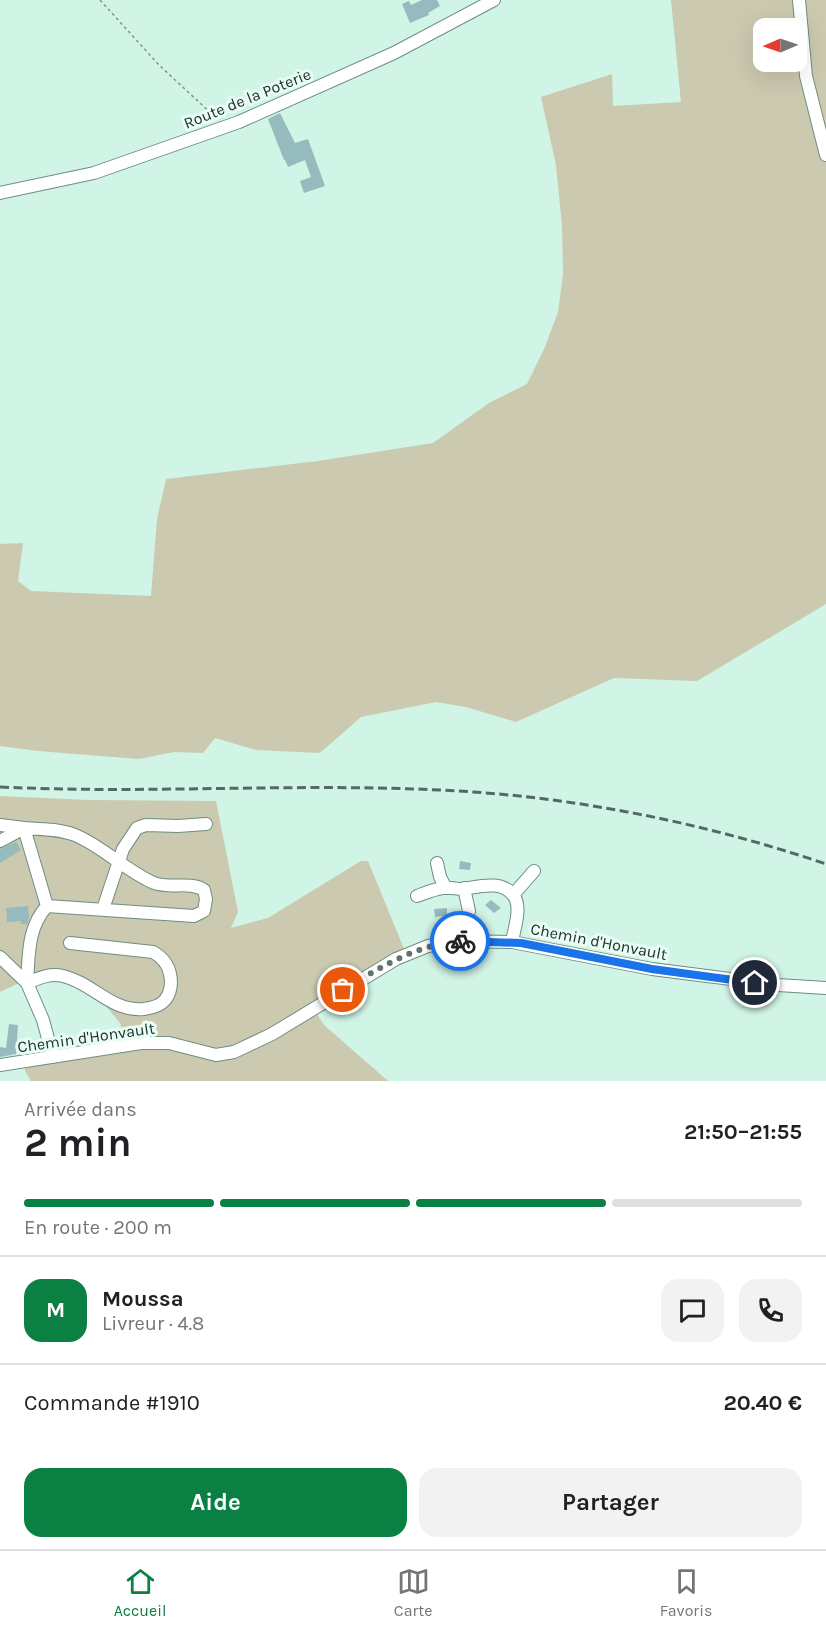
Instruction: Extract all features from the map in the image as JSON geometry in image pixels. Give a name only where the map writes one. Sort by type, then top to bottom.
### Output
[{"type":"street","name":"Route de la Poterie","points":[[0,193],[94,173],[267,111],[394,53],[494,0]]},
{"type":"street","points":[[799,0],[806,76],[826,154]]},
{"type":"street","points":[[0,825],[61,831],[75,835],[119,863],[160,885],[201,888],[206,894],[205,908],[201,914],[190,916],[47,906]]},
{"type":"street","points":[[103,909],[123,849],[140,826],[206,825]]},
{"type":"street","points":[[0,841],[24,828]]},
{"type":"street","points":[[24,828],[47,906]]},
{"type":"street","points":[[437,863],[440,877],[446,888]]},
{"type":"street","points":[[513,896],[534,871]]},
{"type":"street","points":[[417,896],[446,888],[488,885],[506,890],[513,896],[517,910],[512,942]]},
{"type":"street","points":[[464,888],[469,911]]},
{"type":"street","points":[[27,983],[32,930],[36,920],[47,906]]},
{"type":"street","name":"Chemin d'Honvault","points":[[0,1065],[156,1042],[175,1044],[211,1054],[228,1054],[265,1038],[380,967],[435,944],[465,940],[512,942],[664,971],[766,984],[826,988]]},
{"type":"street","points":[[27,983],[52,975],[63,976],[107,1000],[131,1009],[152,1008],[166,999],[171,986],[170,974],[167,965],[157,954],[142,950],[70,943]]},
{"type":"street","points":[[0,957],[27,983],[43,1020],[53,1057]]},
{"type":"path","points":[[100,0],[159,65],[209,112],[228,126]]},
{"type":"shaded area","points":[[671,0],[826,0],[826,604],[697,681],[614,678],[516,722],[466,707],[436,702],[361,717],[320,753],[256,750],[215,738],[203,753],[174,752],[139,759],[0,746],[0,544],[23,543],[18,581],[31,591],[151,596],[157,519],[166,479],[318,461],[433,443],[489,403],[527,384],[545,347],[558,312],[563,274],[562,226],[556,165],[541,97],[612,74],[613,106],[681,102]]},
{"type":"shaded area","points":[[0,796],[89,800],[216,801],[238,912],[231,928],[268,918],[361,861],[368,861],[404,949],[335,988],[311,1005],[324,1025],[388,1081],[31,1081],[25,1071],[26,1058],[125,1037],[120,1023],[101,1000],[71,981],[34,976],[0,992]]},
{"type":"building","points":[[422,0],[437,0],[440,6],[428,13],[429,15],[410,23],[402,4],[409,1],[411,5]]},
{"type":"building","points":[[280,113],[295,143],[308,139],[325,186],[304,193],[300,181],[311,177],[305,160],[288,167],[268,119]]},
{"type":"building","points":[[16,842],[21,850],[0,863],[0,849]]},
{"type":"building","points":[[460,861],[471,863],[470,870],[459,869]]},
{"type":"building","points":[[491,900],[501,908],[494,913],[485,905]]},
{"type":"building","points":[[28,906],[27,924],[21,924],[21,921],[7,922],[6,908]]},
{"type":"building","points":[[447,908],[447,915],[435,917],[434,909]]},
{"type":"building","points":[[9,1024],[18,1025],[16,1054],[0,1057],[0,1047],[6,1048]]},
{"type":"railway","points":[[0,787],[55,789],[385,788],[489,793],[636,813],[732,836],[826,864]]},
{"type":"way so far","points":[[343,990],[380,967],[412,952],[435,944],[460,941]]},
{"type":"route","points":[[460,941],[521,943],[652,969],[755,983]]}]
